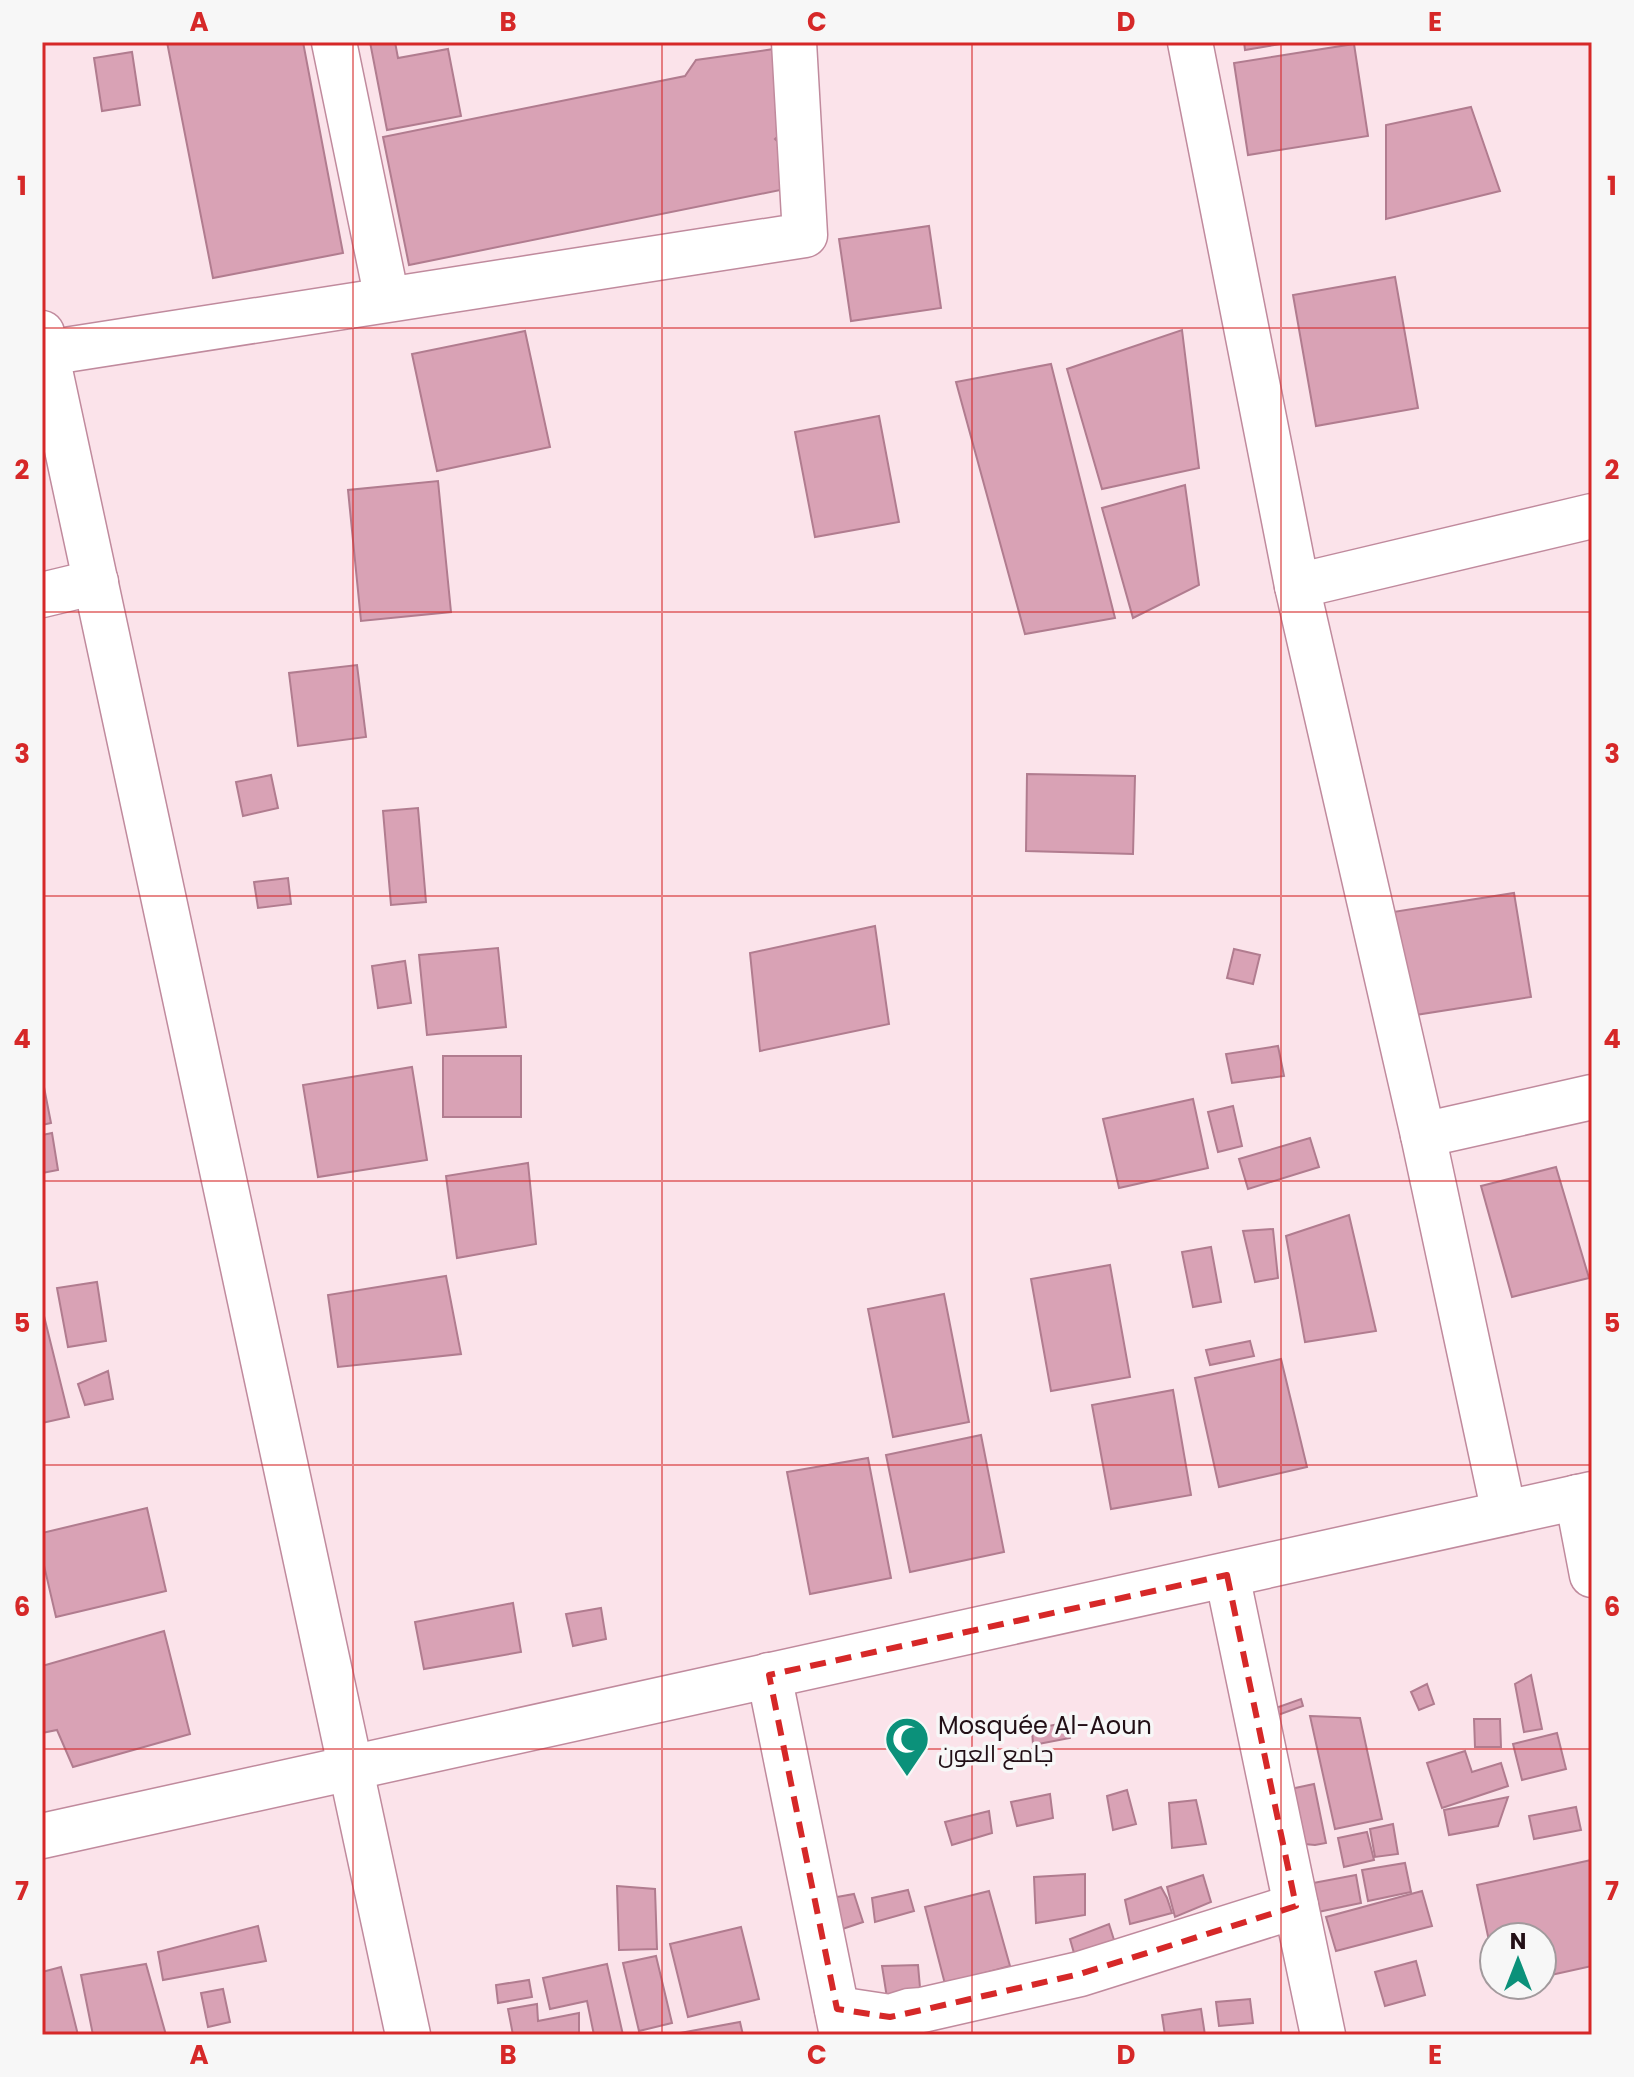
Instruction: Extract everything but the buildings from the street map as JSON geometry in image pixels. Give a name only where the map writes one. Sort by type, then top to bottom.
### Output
[{"type":"street","points":[[334,42],[387,299]]},
{"type":"street","points":[[408,2035],[44,343],[387,299],[805,235],[794,42]]},
{"type":"street","points":[[1190,42],[1297,586],[1423,1135],[1504,1513]]},
{"type":"street","points":[[1297,586],[1592,516]]},
{"type":"street","points":[[42,595],[96,582]]},
{"type":"street","points":[[1423,1135],[1592,1097]]},
{"type":"street","points":[[42,1836],[1585,1496],[1592,1575]]},
{"type":"street","points":[[1227,1575],[1323,2035]]},
{"type":"street","points":[[769,1675],[839,2022],[890,2017],[1080,1974],[1296,1906]]},
{"type":"highlighted area","points":[[1227,1575],[1296,1906],[1080,1974],[922,2010],[890,2017],[837,2009],[769,1675]]},
{"type":"place","name":"Mosquée Al-Aoun جامع العون","points":[[907,1778]]}]
